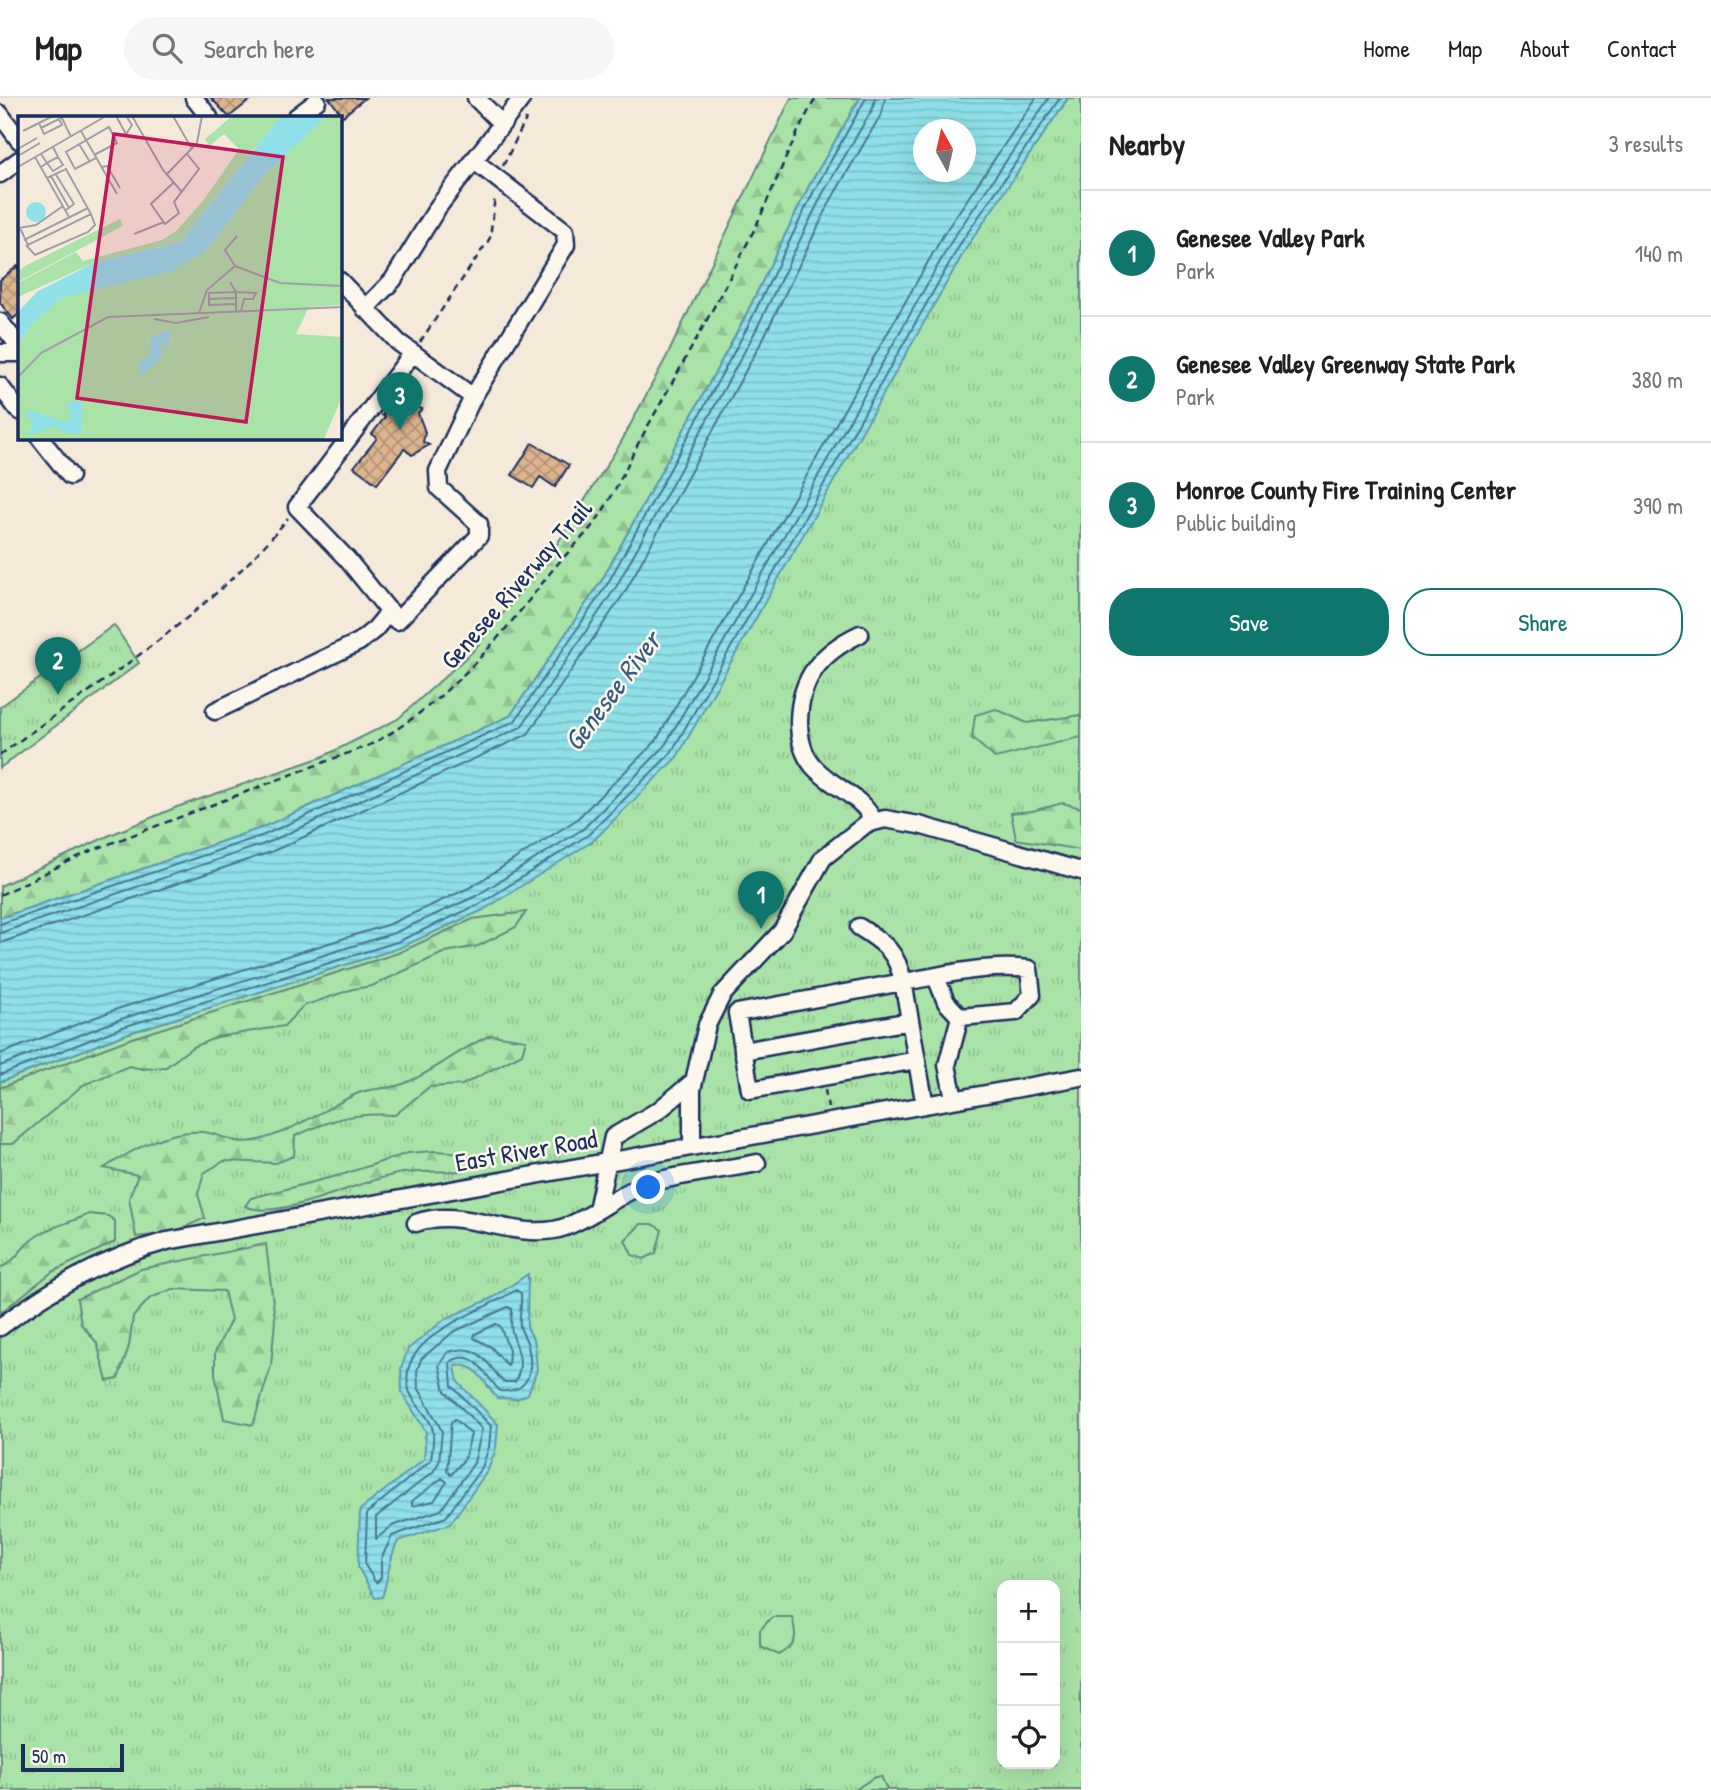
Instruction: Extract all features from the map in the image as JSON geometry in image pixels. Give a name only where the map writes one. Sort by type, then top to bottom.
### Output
[{"type":"street","points":[[194,98],[208,116]]},
{"type":"street","points":[[476,98],[502,124]]},
{"type":"street","points":[[297,116],[317,101]]},
{"type":"street","points":[[365,309],[393,280],[429,219],[473,160],[502,124],[526,104]]},
{"type":"street","points":[[0,114],[18,139]]},
{"type":"street","points":[[412,354],[297,507],[347,559],[397,621],[479,536],[479,524],[439,488],[438,471],[473,397],[565,245],[565,231],[473,160]]},
{"type":"street","points":[[0,174],[18,161]]},
{"type":"street","points":[[341,282],[412,354],[473,397]]},
{"type":"street","points":[[0,322],[18,345]]},
{"type":"street","points":[[0,353],[18,353]]},
{"type":"street","points":[[0,386],[18,410]]},
{"type":"street","points":[[41,439],[70,476]]},
{"type":"street","points":[[215,711],[359,642],[375,629],[390,611]]},
{"type":"street","points":[[860,634],[835,646],[811,671],[803,691],[799,727],[802,746],[812,765],[861,804],[873,820]]},
{"type":"street","points":[[692,1146],[694,1081],[707,1025],[722,995],[782,932],[823,858],[873,820],[885,819],[953,832],[1081,871]]},
{"type":"street","points":[[859,927],[880,940],[895,956],[903,982],[925,1105]]},
{"type":"street","points":[[917,1059],[750,1090],[737,1013],[936,977],[956,970],[1003,966],[1029,969],[1032,995],[1016,1012],[960,1017]]},
{"type":"street","points":[[936,977],[946,1002],[960,1017]]},
{"type":"street","points":[[954,1099],[947,1065],[960,1017]]},
{"type":"street","points":[[743,1051],[910,1021]]},
{"type":"street","name":"East River Road","points":[[0,1326],[57,1286],[105,1261],[145,1247],[233,1228],[1081,1077]]},
{"type":"street","points":[[597,1210],[613,1137],[659,1110],[694,1081]]},
{"type":"street","points":[[416,1223],[429,1218],[455,1218],[505,1228],[555,1230],[641,1185],[757,1163]]},
{"type":"path","name":"Genesee Riverway Trail","points":[[0,895],[88,852],[372,744],[411,720],[461,679],[503,634],[564,555],[595,523],[621,482],[642,435],[719,299],[801,123],[816,98]]},
{"type":"path","points":[[412,354],[491,238],[498,180],[526,104]]},
{"type":"path","points":[[0,755],[212,598],[258,554],[297,507]]},
{"type":"path","points":[[826,1095],[829,1113]]},
{"type":"green space","points":[[791,98],[860,98],[809,186],[741,325],[602,580],[510,716],[261,828],[0,918],[0,886],[177,807],[322,757],[398,719],[473,651],[552,552],[620,444],[668,354]]},
{"type":"green space","points":[[1068,98],[1081,98],[1081,1790],[0,1790],[0,1082],[126,1034],[399,948],[886,386],[968,245]]},
{"type":"green space","points":[[114,625],[139,663],[0,768],[0,707]]},
{"type":"green space","points":[[996,709],[1027,723],[1081,715],[1081,737],[995,758],[972,738],[975,715]]},
{"type":"green space","points":[[1063,803],[1081,808],[1081,850],[1016,839],[1011,813]]},
{"type":"green space","points":[[526,912],[516,927],[478,946],[445,952],[372,986],[353,989],[303,1006],[284,1026],[217,1037],[191,1048],[166,1067],[143,1069],[129,1066],[83,1085],[13,1144],[0,1144],[0,1088],[129,1039],[398,953],[473,919]]},
{"type":"green space","points":[[491,1035],[526,1040],[522,1054],[462,1085],[429,1087],[395,1115],[344,1118],[295,1136],[294,1156],[276,1163],[224,1161],[204,1173],[198,1194],[205,1218],[172,1233],[136,1237],[129,1198],[138,1175],[104,1168],[139,1148],[176,1134],[203,1132],[246,1142],[266,1138],[356,1094],[397,1086],[415,1079]]},
{"type":"green space","points":[[408,1153],[466,1153],[472,1161],[464,1171],[411,1172],[387,1176],[279,1209],[260,1210],[245,1206],[251,1198],[344,1174]]},
{"type":"green space","points":[[89,1214],[108,1216],[115,1221],[115,1242],[52,1272],[0,1313],[0,1268],[37,1236]]},
{"type":"green space","points":[[641,1224],[652,1224],[662,1230],[656,1253],[644,1259],[632,1255],[625,1240]]},
{"type":"green space","points":[[266,1244],[275,1320],[271,1366],[253,1425],[224,1419],[215,1374],[215,1352],[231,1320],[224,1291],[173,1289],[150,1298],[133,1317],[129,1346],[118,1379],[107,1381],[97,1343],[81,1324],[77,1299],[141,1269]]},
{"type":"green space","points":[[772,1617],[792,1617],[795,1630],[793,1644],[779,1655],[760,1646],[760,1630]]},
{"type":"green space","points":[[881,1776],[887,1790],[855,1790],[873,1778]]},
{"type":"water","name":"Genesee River","points":[[860,98],[1068,98],[968,245],[677,757],[593,841],[483,910],[399,948],[126,1034],[0,1082],[0,918],[261,828],[510,716],[602,580],[741,325],[809,186]]},
{"type":"water","points":[[528,1274],[527,1327],[535,1343],[537,1370],[528,1394],[517,1399],[497,1398],[475,1370],[455,1366],[458,1382],[498,1424],[496,1448],[488,1470],[450,1524],[398,1541],[382,1597],[375,1598],[358,1567],[360,1510],[424,1459],[426,1432],[402,1392],[401,1369],[408,1349],[445,1319],[494,1297]]},
{"type":"building","points":[[211,98],[253,98],[230,116]]},
{"type":"building","points":[[329,98],[365,98],[343,116]]},
{"type":"building","points":[[18,266],[18,315],[13,319],[0,303],[0,280]]},
{"type":"building","points":[[397,400],[422,409],[418,413],[425,432],[423,442],[429,445],[412,455],[404,449],[377,484],[354,467],[377,438],[372,434],[385,417],[382,415]]},
{"type":"building","points":[[532,443],[569,465],[555,487],[540,477],[533,488],[512,475]]},
{"type":"place","name":"Monroe County Fire Training Center","points":[[400,430]]},
{"type":"place","name":"Genesee Valley Greenway State Park","points":[[58,695]]},
{"type":"place","name":"Genesee Valley Park","points":[[761,929]]}]
